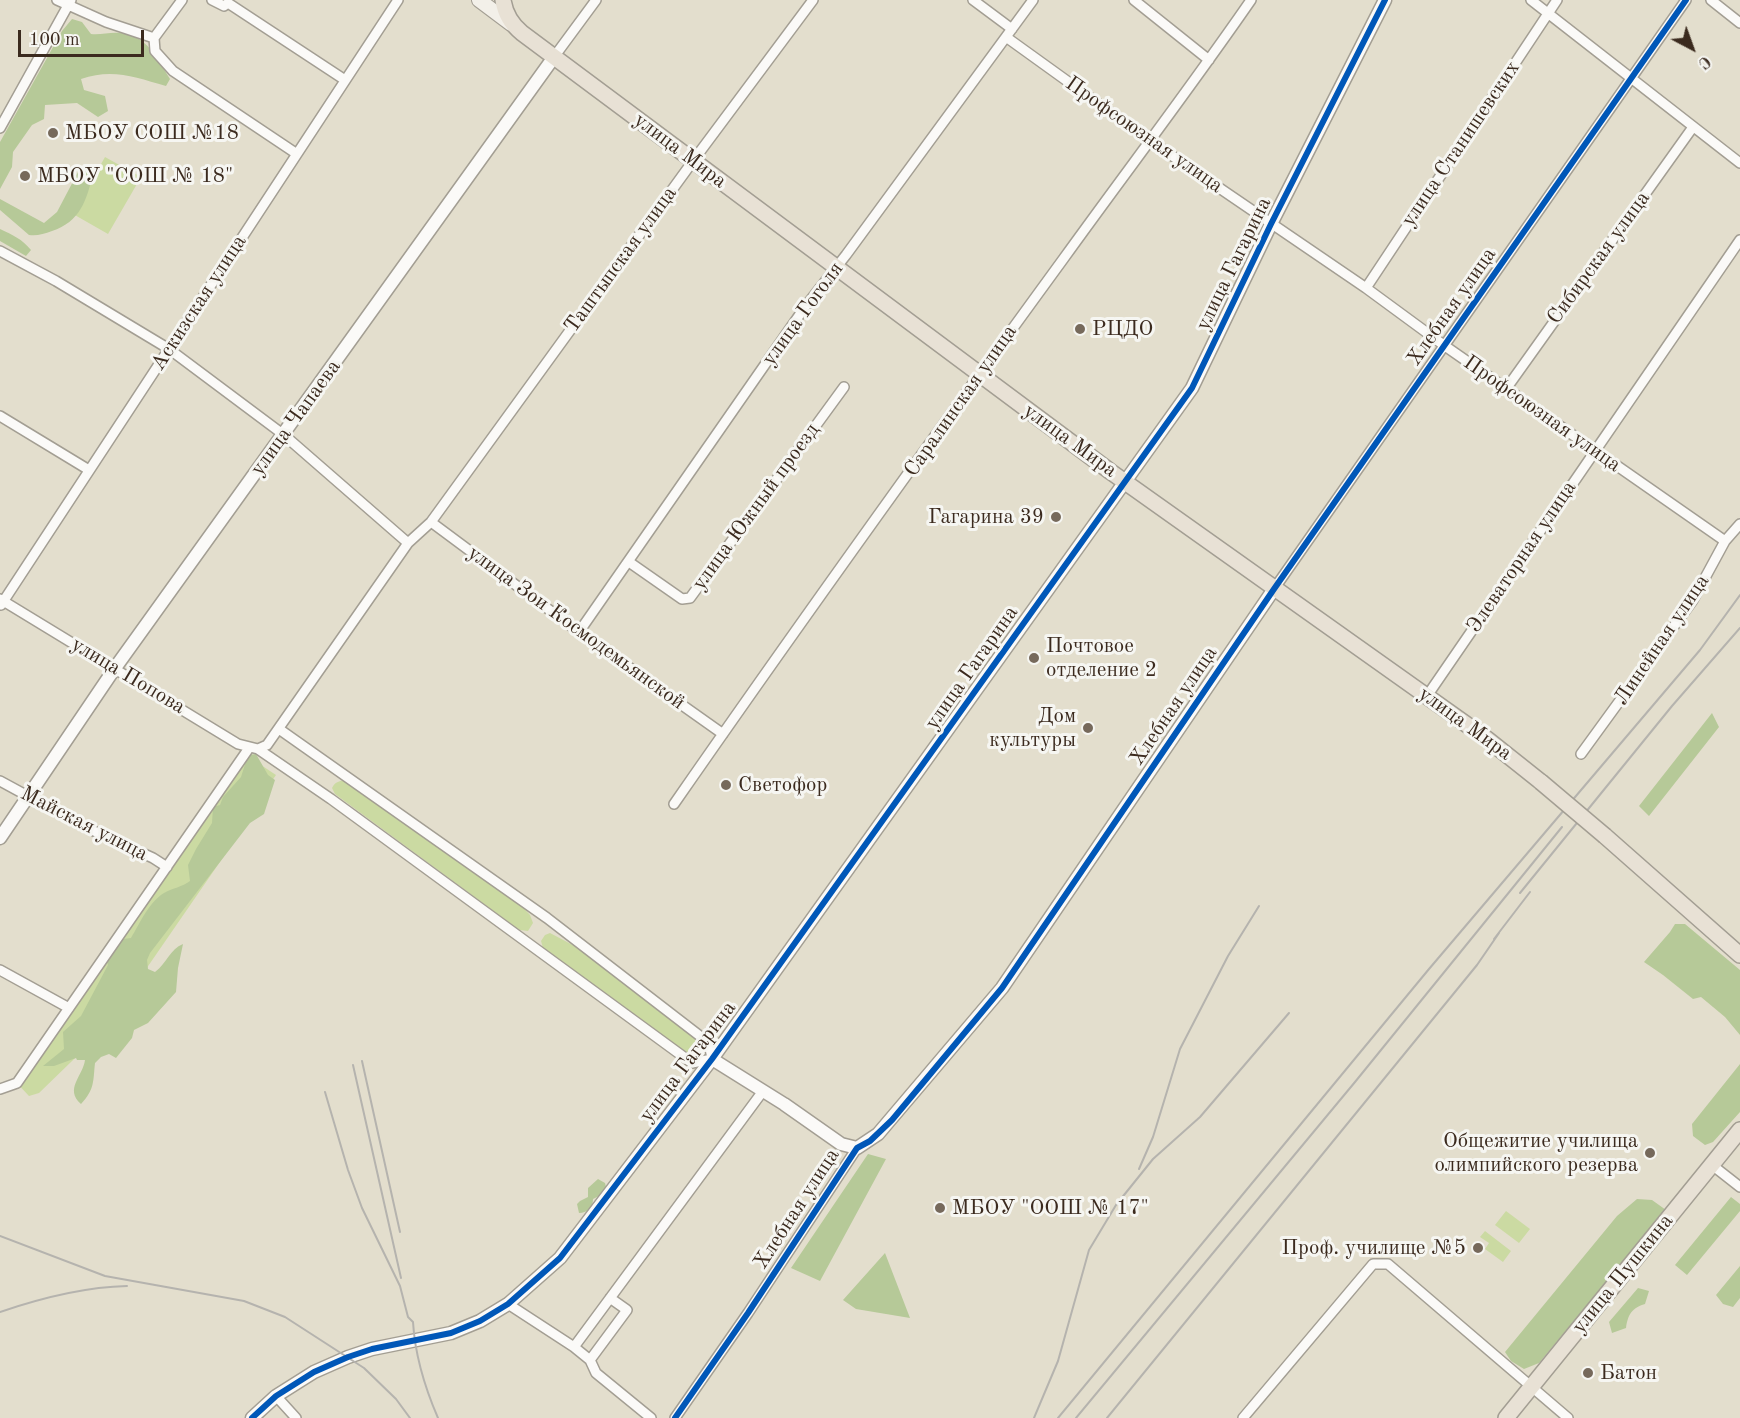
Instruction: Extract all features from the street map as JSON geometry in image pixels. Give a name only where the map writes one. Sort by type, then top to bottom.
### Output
[{"type":"main road","name":"улица Мира","points":[[479,0],[980,375],[1274,589],[1487,739],[1605,836],[1740,955]]},
{"type":"main road","points":[[503,0],[504,9],[511,24]]},
{"type":"main road","name":"улица Пушкина","points":[[1506,1418],[1740,1130]]},
{"type":"street","points":[[57,0],[69,3],[105,22],[154,38]]},
{"type":"street","points":[[182,0],[154,38],[155,51],[172,71],[297,154]]},
{"type":"street","points":[[212,0],[224,6],[228,3],[345,80]]},
{"type":"street","name":"Аскизская улица","points":[[1,602],[398,0]]},
{"type":"street","name":"улица Чапаева","points":[[0,838],[115,668],[596,0]]},
{"type":"street","name":"Таштыпская улица","points":[[0,1089],[17,1083],[167,867],[254,749],[267,745],[279,729],[408,543],[431,522],[813,0]]},
{"type":"street","name":"Профсоюзная улица","points":[[973,0],[1009,33],[1149,140],[1366,288],[1445,346],[1725,541]]},
{"type":"street","name":"улица Гоголя","points":[[579,632],[805,307],[1033,0]]},
{"type":"street","points":[[1134,0],[1209,60]]},
{"type":"street","name":"Саралинская улица","points":[[674,804],[1251,0]]},
{"type":"street","name":"улица Гагарина","points":[[252,1418],[276,1396],[314,1372],[348,1357],[372,1349],[451,1333],[480,1321],[508,1304],[560,1258],[712,1059],[1192,388],[1271,224],[1385,0]]},
{"type":"street","points":[[1531,0],[1740,163]]},
{"type":"street","name":"улица Станишевских","points":[[1366,288],[1557,0]]},
{"type":"street","name":"Хлебная улица","points":[[675,1418],[748,1313],[857,1148],[870,1141],[892,1120],[1002,988],[1274,589],[1686,0]]},
{"type":"street","points":[[1711,0],[1740,23]]},
{"type":"street","points":[[0,128],[69,3]]},
{"type":"street","name":"Сибирская улица","points":[[1506,388],[1693,127]]},
{"type":"street","name":"Элеваторная улица","points":[[1427,696],[1740,240]]},
{"type":"street","points":[[0,251],[56,281],[168,349],[284,435],[408,543]]},
{"type":"street","name":"улица Южный проезд","points":[[629,562],[682,599],[690,598],[844,387]]},
{"type":"street","points":[[0,416],[89,470]]},
{"type":"street","name":"улица Зои Космодемьянской","points":[[431,522],[579,632],[723,734]]},
{"type":"street","name":"Линейная улица","points":[[1581,754],[1693,600],[1725,541],[1740,524]]},
{"type":"street","name":"улица Попова","points":[[1,602],[115,668],[238,744],[254,749],[331,799],[692,1063],[712,1059]]},
{"type":"street","points":[[279,729],[547,918],[709,1043],[712,1059],[841,1144],[857,1148]]},
{"type":"street","name":"Майская улица","points":[[0,781],[83,826],[153,858],[167,867]]},
{"type":"street","points":[[0,970],[69,1008]]},
{"type":"street","points":[[574,1347],[763,1091]]},
{"type":"street","points":[[1712,1165],[1740,1187]]},
{"type":"street","points":[[1243,1418],[1373,1264],[1388,1264],[1568,1418]]},
{"type":"street","points":[[590,1360],[627,1310],[610,1298]]},
{"type":"street","points":[[508,1304],[574,1347],[590,1360],[596,1373],[651,1418]]},
{"type":"street","points":[[276,1396],[296,1418]]},
{"type":"green space","points":[[72,19],[82,22],[91,34],[120,33],[137,38],[150,49],[170,79],[166,86],[113,74],[81,79],[84,90],[105,96],[108,111],[98,117],[77,103],[45,105],[44,119],[32,125],[13,152],[12,167],[0,189],[0,142],[62,31]]},
{"type":"green space","points":[[105,157],[141,177],[108,234],[73,214]]},
{"type":"green space","points":[[86,166],[93,173],[85,201],[76,216],[62,227],[43,234],[29,235],[0,210],[0,199],[44,223],[57,212],[78,172]]},
{"type":"green space","points":[[0,229],[28,246],[31,250],[26,256],[0,241]]},
{"type":"green space","points":[[1712,713],[1719,727],[1649,816],[1639,806]]},
{"type":"green space","points":[[243,753],[276,775],[241,825],[244,827],[104,1030],[39,1093],[29,1096],[13,1079]]},
{"type":"green space","points":[[256,754],[268,775],[275,780],[264,814],[250,823],[150,953],[147,960],[148,969],[155,972],[175,949],[183,944],[176,992],[148,1023],[134,1030],[132,1038],[116,1058],[109,1054],[101,1057],[95,1063],[91,1089],[81,1104],[76,1098],[74,1088],[85,1060],[76,1058],[54,1066],[43,1066],[64,1049],[63,1032],[81,1016],[108,965],[103,949],[108,942],[114,937],[131,938],[145,913],[159,897],[190,881],[188,865],[212,823],[213,807],[220,805],[223,797],[241,777],[248,755]]},
{"type":"green space","points":[[345,780],[519,903],[530,915],[533,923],[528,931],[515,927],[335,794],[333,786]]},
{"type":"green space","points":[[1675,924],[1685,924],[1740,970],[1740,1035],[1725,1017],[1701,997],[1693,999],[1644,962]]},
{"type":"green space","points":[[550,933],[586,952],[693,1036],[699,1046],[698,1051],[693,1056],[682,1052],[543,948],[541,941],[545,935]]},
{"type":"green space","points":[[1740,1064],[1740,1112],[1713,1142],[1705,1145],[1693,1136],[1692,1124]]},
{"type":"green space","points":[[868,1154],[886,1159],[820,1281],[791,1268]]},
{"type":"green space","points":[[598,1179],[605,1183],[606,1187],[601,1195],[593,1199],[589,1209],[579,1213],[577,1204],[588,1197],[588,1188]]},
{"type":"green space","points":[[1731,1197],[1740,1204],[1740,1211],[1687,1275],[1675,1265]]},
{"type":"green space","points":[[1637,1199],[1652,1200],[1666,1210],[1539,1363],[1524,1369],[1511,1361],[1505,1352],[1617,1216]]},
{"type":"green space","points":[[1506,1211],[1530,1229],[1519,1243],[1495,1225]]},
{"type":"green space","points":[[1485,1231],[1511,1251],[1503,1262],[1485,1249],[1489,1243],[1480,1237]]},
{"type":"green space","points":[[885,1253],[910,1318],[856,1309],[843,1300]]},
{"type":"green space","points":[[1740,1266],[1740,1298],[1733,1307],[1723,1304],[1716,1295]]},
{"type":"green space","points":[[1638,1288],[1649,1291],[1645,1304],[1631,1312],[1626,1328],[1612,1333],[1609,1322]]},
{"type":"railway","points":[[1058,1418],[1429,969],[1700,650],[1740,595]]},
{"type":"railway","points":[[1520,893],[1672,706],[1740,628]]},
{"type":"railway","points":[[1076,1418],[1355,1082],[1562,827]]},
{"type":"railway","points":[[1494,939],[1530,892]]},
{"type":"railway","points":[[1139,1169],[1153,1137],[1180,1049],[1228,956],[1259,906]]},
{"type":"railway","points":[[1107,1418],[1477,965],[1499,933]]},
{"type":"railway","points":[[1034,1418],[1058,1361],[1089,1250],[1116,1205],[1153,1159],[1200,1117],[1289,1013]]},
{"type":"railway","points":[[362,1061],[400,1232]]},
{"type":"railway","points":[[353,1065],[401,1278]]},
{"type":"railway","points":[[325,1092],[362,1208],[400,1286],[408,1317],[413,1322],[421,1371],[438,1418]]},
{"type":"railway","points":[[0,1236],[105,1276],[244,1301],[285,1317],[364,1368],[396,1399],[410,1418]]},
{"type":"railway","points":[[0,1312],[63,1294],[127,1286]]},
{"type":"cycle path","points":[[252,1418],[276,1396],[314,1372],[348,1357],[372,1349],[451,1333],[480,1321],[508,1304],[560,1258],[712,1059],[1192,388],[1271,224],[1385,0]]},
{"type":"cycle path","points":[[675,1418],[748,1313],[857,1148],[870,1141],[892,1120],[1002,988],[1274,589],[1686,0]]},
{"type":"place","name":"МБОУ СОШ №18","points":[[53,133]]},
{"type":"place","name":"МБОУ \"СОШ № 18\"","points":[[25,176]]},
{"type":"place","name":"РЦДО","points":[[1080,329]]},
{"type":"place","name":"Гагарина 39","points":[[1056,517]]},
{"type":"place","name":"Почтовое отделение 2","points":[[1034,658]]},
{"type":"place","name":"Дом культуры","points":[[1088,728]]},
{"type":"place","name":"Светофор","points":[[726,785]]},
{"type":"place","name":"Общежитие училища олимпийского резерва","points":[[1650,1153]]},
{"type":"place","name":"МБОУ \"ООШ № 17\"","points":[[940,1208]]},
{"type":"place","name":"Проф. училище №5","points":[[1478,1248]]},
{"type":"place","name":"Батон","points":[[1588,1373]]}]
